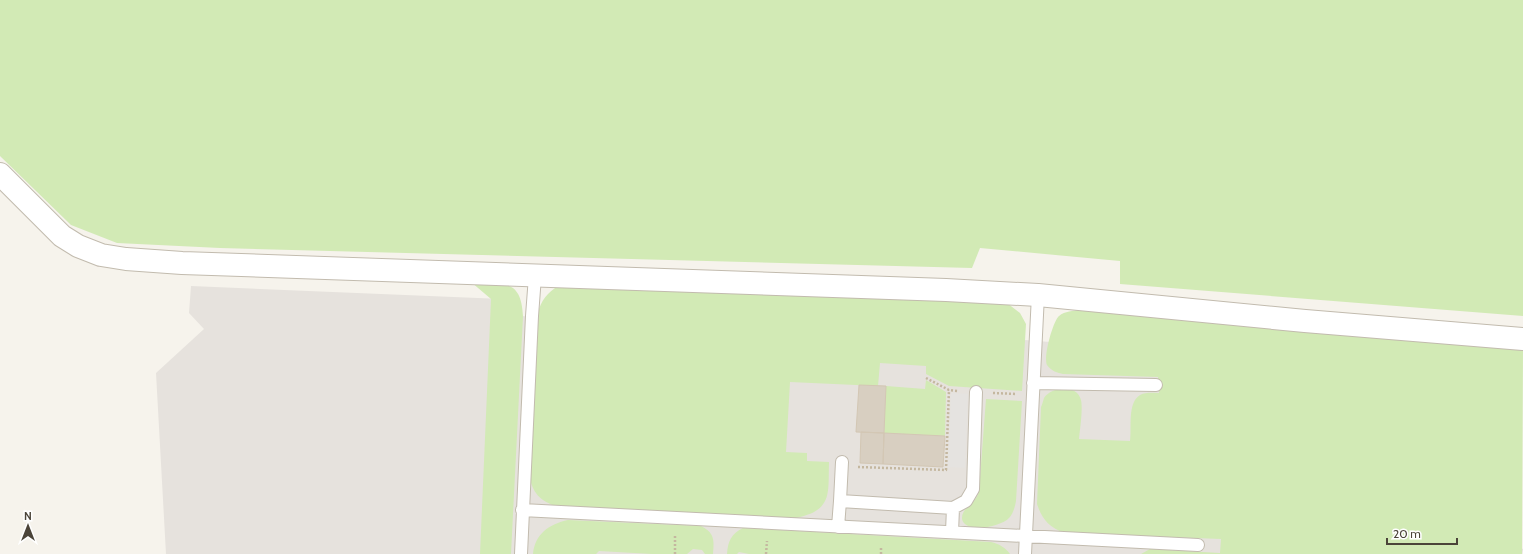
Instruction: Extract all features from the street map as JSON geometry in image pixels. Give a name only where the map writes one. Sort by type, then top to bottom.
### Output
[{"type":"street","points":[[0,174],[62,236],[78,246],[100,255],[126,259],[182,263],[946,290],[1038,295],[1305,321],[1523,339]]},
{"type":"lane","points":[[520,554],[535,276]]},
{"type":"lane","points":[[1025,554],[1038,295]]},
{"type":"lane","points":[[1033,383],[1156,385]]},
{"type":"lane","points":[[840,502],[953,508],[966,501],[973,490],[976,392]]},
{"type":"lane","points":[[838,527],[842,464]]},
{"type":"lane","points":[[952,532],[953,508]]},
{"type":"lane","points":[[522,510],[1198,545]]},
{"type":"path","points":[[842,464],[946,470],[949,390]]},
{"type":"path","points":[[675,541],[675,554]]},
{"type":"path","points":[[766,554],[767,547]]},
{"type":"shaded area","points":[[191,286],[502,299],[516,316],[1015,324],[1025,340],[1050,342],[1063,326],[1523,549],[1522,554],[166,554],[156,373],[204,329],[189,313]]},
{"type":"shaded area","points":[[951,393],[968,394],[965,468],[948,467]]},
{"type":"green space","points":[[0,0],[1523,0],[1523,316],[1120,284],[1120,261],[980,248],[972,268],[220,248],[117,243],[71,225],[0,156]]},
{"type":"green space","points":[[471,282],[501,284],[508,286],[514,289],[519,295],[522,303],[523,316],[511,554],[480,554],[491,299]]},
{"type":"green space","points":[[563,284],[1007,303],[1020,313],[1026,324],[1022,391],[949,386],[926,374],[926,366],[880,363],[878,386],[790,382],[786,452],[807,453],[807,461],[829,462],[829,483],[826,499],[817,510],[808,515],[796,518],[558,507],[546,502],[538,495],[532,486],[529,474],[539,309],[548,294]]},
{"type":"green space","points":[[1080,310],[1523,350],[1522,554],[1141,554],[1150,549],[1220,553],[1221,539],[1064,533],[1059,531],[1047,522],[1041,514],[1037,504],[1041,407],[1044,398],[1053,391],[1064,388],[1075,391],[1079,395],[1082,408],[1079,439],[1130,441],[1131,416],[1133,404],[1136,399],[1145,393],[1159,393],[1158,377],[1063,374],[1050,369],[1046,361],[1047,347],[1057,319],[1064,313]]},
{"type":"green space","points":[[926,380],[946,392],[945,436],[884,433],[886,386],[925,389]]},
{"type":"green space","points":[[986,399],[1022,401],[1016,501],[1012,514],[1005,521],[984,528],[976,528],[965,524],[962,519],[962,515],[975,500],[979,491]]},
{"type":"green space","points":[[568,520],[701,526],[709,531],[713,537],[713,554],[705,554],[702,550],[693,549],[687,554],[599,551],[596,554],[533,554],[534,547],[544,531],[555,524]]},
{"type":"green space","points":[[743,528],[991,542],[1002,546],[1010,554],[749,554],[739,552],[737,554],[727,554],[728,545],[731,538]]},
{"type":"building","points":[[859,385],[886,386],[884,433],[856,432]]},
{"type":"building","points":[[861,432],[884,433],[883,464],[860,463]]},
{"type":"building","points":[[884,433],[945,436],[943,467],[883,464]]}]
